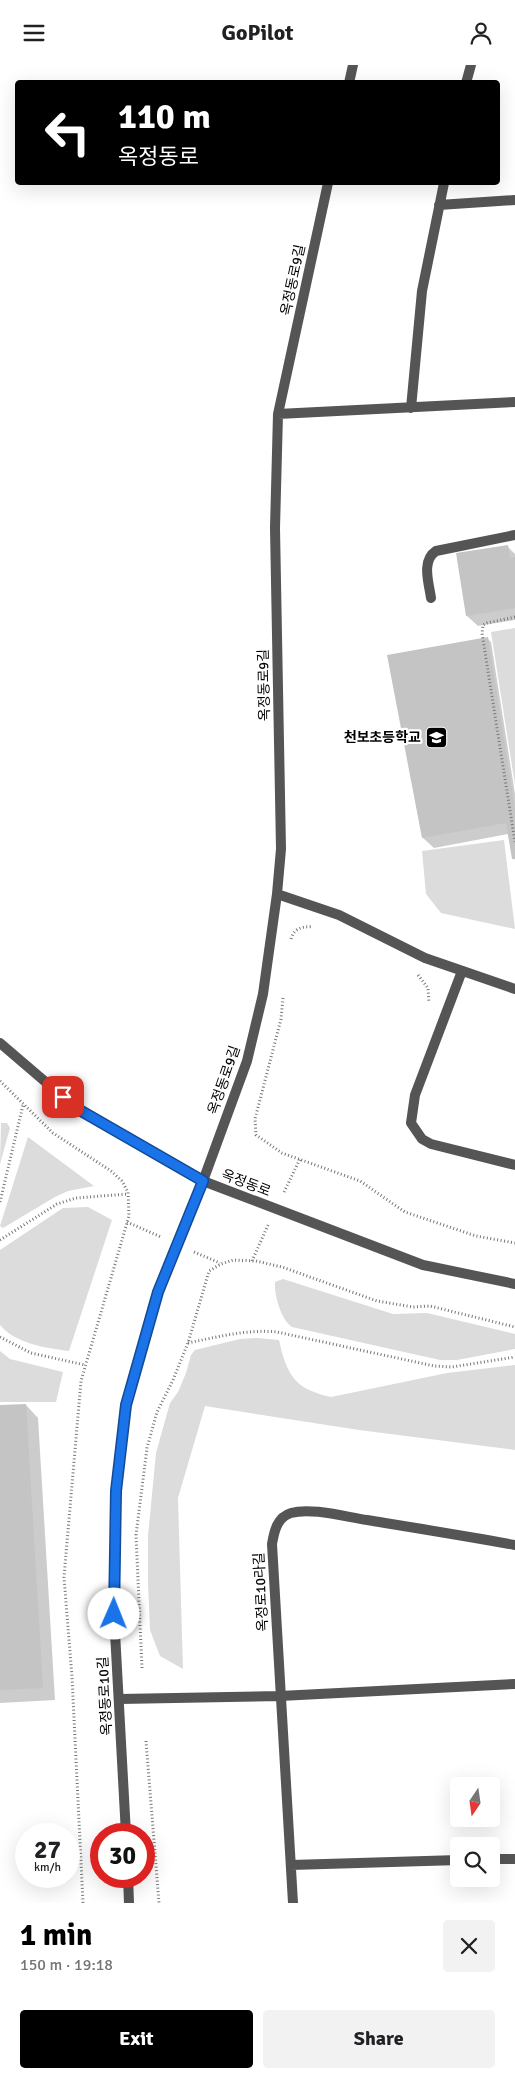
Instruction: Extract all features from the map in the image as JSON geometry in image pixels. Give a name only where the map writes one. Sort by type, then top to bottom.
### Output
[{"type":"street","points":[[350,80],[353,65]]},
{"type":"street","points":[[467,80],[471,65]]},
{"type":"street","name":"옥정동로9길","points":[[203,1181],[247,1061],[263,994],[277,894],[281,849],[275,528],[278,414],[328,185]]},
{"type":"street","points":[[411,407],[422,291],[444,185]]},
{"type":"street","points":[[439,205],[515,200]]},
{"type":"street","points":[[278,414],[515,402]]},
{"type":"street","points":[[431,598],[427,565],[431,555],[436,551],[515,535]]},
{"type":"street","points":[[277,894],[340,915],[403,948],[515,989]]},
{"type":"street","points":[[462,971],[416,1095],[411,1123],[422,1139],[431,1144],[515,1165]]},
{"type":"street","name":"옥정동로","points":[[0,1043],[76,1108],[203,1181],[423,1265],[515,1284]]},
{"type":"street","name":"옥정동로10길","points":[[126,1823],[114,1614],[116,1491],[126,1405],[158,1292],[203,1181]]},
{"type":"street","name":"옥정로10라길","points":[[293,1903],[272,1544],[275,1529],[280,1519],[289,1513],[301,1511],[332,1514],[515,1545]]},
{"type":"street","points":[[120,1699],[280,1696],[515,1684]]},
{"type":"street","points":[[500,1859],[515,1859]]},
{"type":"street","points":[[290,1865],[450,1860]]},
{"type":"street","points":[[129,1888],[130,1903]]},
{"type":"path","points":[[515,617],[487,623],[483,625],[482,633],[515,842]]},
{"type":"path","points":[[289,943],[293,932],[300,927]]},
{"type":"path","points":[[284,990],[281,1019],[255,1119],[256,1135],[282,1153],[360,1181],[405,1212],[476,1235],[515,1243]]},
{"type":"path","points":[[0,1081],[53,1133],[111,1171],[122,1181],[128,1194],[129,1216],[81,1381],[64,1577],[72,1677],[83,1903]]},
{"type":"path","points":[[0,1202],[23,1105]]},
{"type":"path","points":[[0,1240],[56,1204],[76,1198],[128,1194]]},
{"type":"path","points":[[142,1668],[136,1535],[147,1449],[157,1413],[188,1343],[209,1271],[233,1260],[256,1261],[282,1267],[377,1301],[413,1307],[430,1306],[515,1327]]},
{"type":"path","points":[[188,1343],[260,1330],[434,1366],[452,1367],[515,1357]]},
{"type":"path","points":[[0,1337],[31,1353],[86,1365]]},
{"type":"path","points":[[146,1741],[159,1903]]},
{"type":"shaded area","points":[[515,628],[515,785],[491,632]]},
{"type":"shaded area","points":[[504,840],[515,929],[441,913],[426,894],[422,851]]},
{"type":"shaded area","points":[[1,1123],[7,1123],[10,1128],[0,1164]]},
{"type":"shaded area","points":[[28,1137],[94,1186],[68,1191],[55,1197],[3,1228],[0,1226]]},
{"type":"shaded area","points":[[88,1207],[112,1220],[69,1351],[32,1344],[14,1337],[0,1325],[0,1250],[63,1208]]},
{"type":"shaded area","points":[[283,1279],[393,1314],[427,1313],[515,1334],[515,1349],[457,1360],[440,1360],[292,1327],[288,1324],[279,1307],[276,1294],[275,1282]]},
{"type":"shaded area","points":[[240,1339],[279,1340],[285,1363],[294,1379],[309,1390],[331,1397],[447,1373],[515,1365],[515,1450],[359,1430],[205,1406],[178,1498],[183,1669],[160,1656],[150,1630],[148,1536],[156,1453],[170,1403],[178,1392],[191,1355],[195,1350]]},
{"type":"shaded area","points":[[0,1351],[10,1359],[63,1372],[56,1402],[0,1402]]},
{"type":"building","points":[[508,545],[510,558],[515,557],[515,608],[466,616],[456,553]]},
{"type":"building","points":[[488,637],[515,809],[515,859],[512,859],[506,823],[422,838],[387,655]]},
{"type":"building","points":[[26,1404],[43,1688],[0,1690],[0,1405]]},
{"type":"place","name":"천보초등학교","points":[[437,737]]},
{"type":"route","points":[[63,1097],[76,1108],[203,1181],[158,1292],[126,1405],[116,1491],[114,1614]]}]
